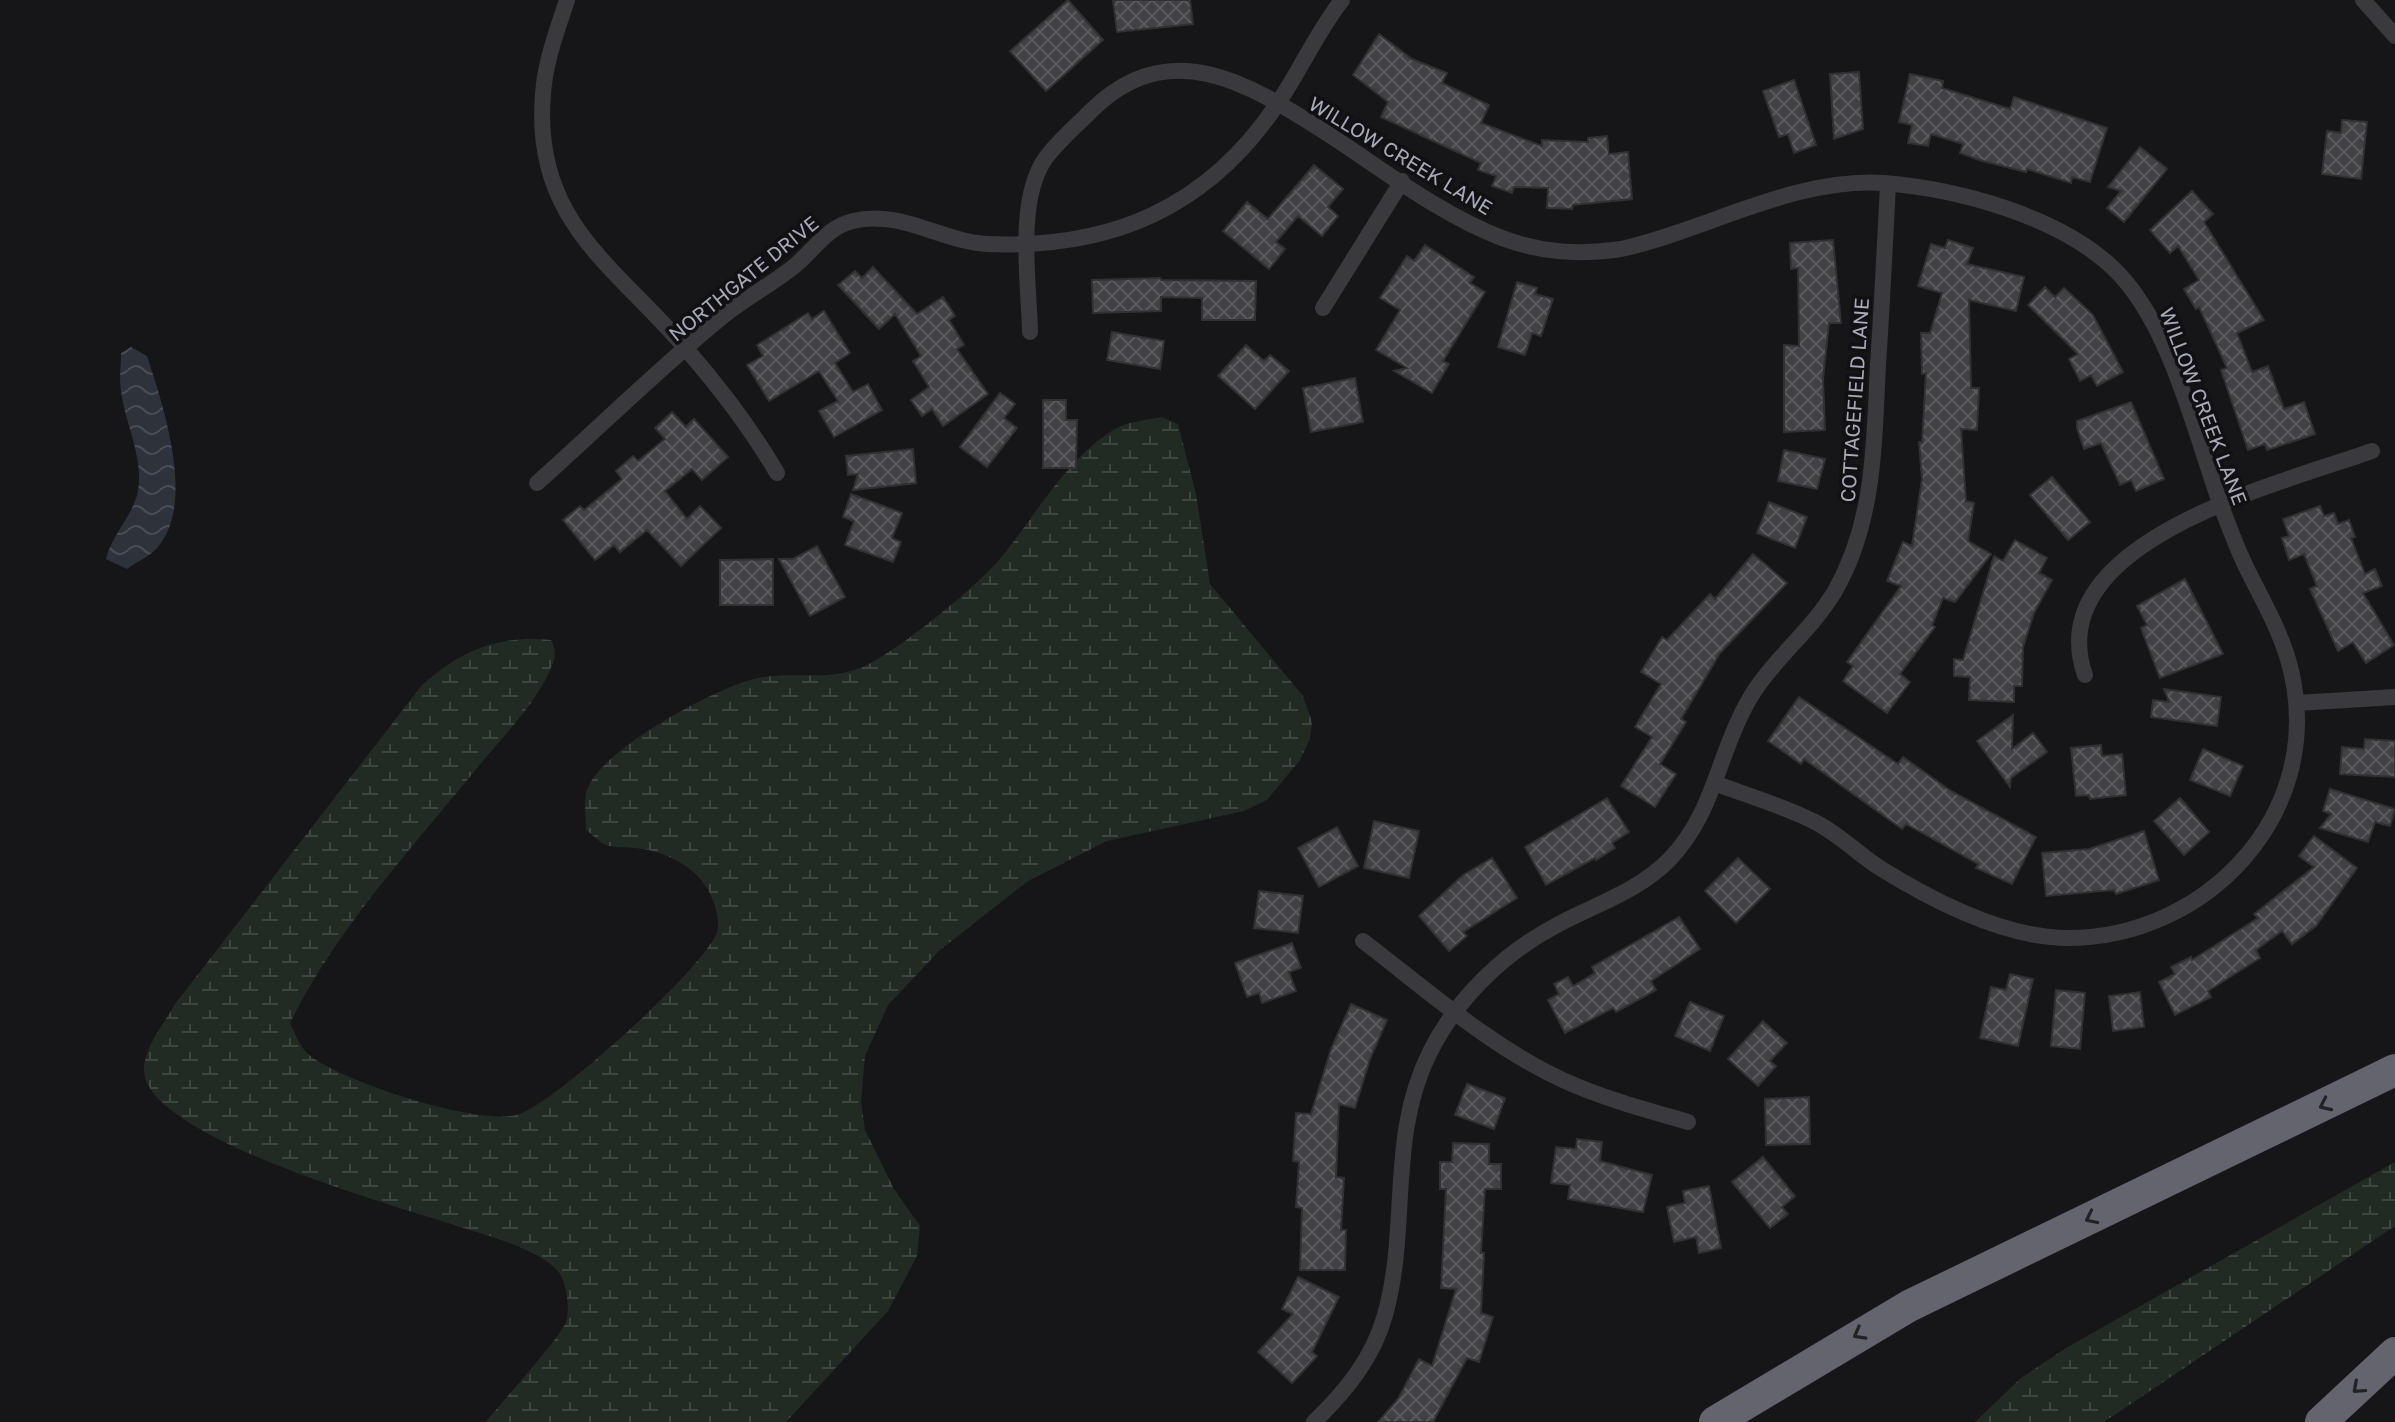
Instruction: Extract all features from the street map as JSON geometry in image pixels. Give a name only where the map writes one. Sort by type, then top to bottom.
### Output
[{"type":"highway","points":[[1715,1422],[1909,1306],[2395,1070]]},
{"type":"highway","points":[[2321,1422],[2395,1353]]},
{"type":"street","points":[[567,0],[549,54],[542,95],[542,130],[551,177],[587,246],[686,348],[750,430],[777,473]]},
{"type":"street","name":"NORTHGATE DRIVE","points":[[537,483],[724,316],[797,264],[834,229],[850,221],[891,219],[957,240],[1028,246],[1086,239],[1146,219],[1176,203],[1231,160],[1278,103],[1342,0]]},
{"type":"street","points":[[2363,0],[2395,36]]},
{"type":"street","name":"WILLOW CREEK LANE","points":[[1030,332],[1028,246],[1031,195],[1044,161],[1105,98],[1121,86],[1163,72],[1204,73],[1246,85],[1402,181],[1500,237],[1531,248],[1590,254],[1651,243],[1833,186],[1888,184],[1966,199],[2047,223],[2114,268],[2134,291],[2160,340],[2238,549],[2281,637],[2297,703],[2298,727],[2285,785],[2273,814],[2238,866],[2216,887],[2161,922],[2106,936],[2061,938],[2004,927],[1974,916],[1899,879],[1813,821],[1717,784]]},
{"type":"street","points":[[1323,308],[1402,181]]},
{"type":"street","name":"COTTAGEFIELD LANE","points":[[1314,1422],[1363,1366],[1386,1314],[1395,1256],[1404,1132],[1420,1074],[1455,1011],[1501,963],[1528,943],[1556,925],[1621,896],[1669,860],[1703,813],[1717,784],[1744,707],[1757,686],[1799,639],[1835,591],[1860,534],[1872,472],[1888,184]]},
{"type":"street","points":[[2085,675],[2079,658],[2079,627],[2099,586],[2136,549],[2164,531],[2221,505],[2372,451]]},
{"type":"street","points":[[2297,703],[2395,697]]},
{"type":"street","points":[[1363,941],[1508,1048],[1565,1081],[1688,1122]]},
{"type":"green space","points":[[1162,417],[1178,424],[1196,494],[1210,584],[1303,696],[1312,722],[1310,739],[1300,760],[1267,800],[1244,811],[1107,841],[1028,881],[940,950],[888,1005],[865,1056],[861,1101],[865,1130],[894,1189],[920,1226],[917,1256],[888,1311],[786,1422],[486,1422],[566,1322],[566,1291],[560,1274],[552,1266],[528,1251],[497,1239],[279,1166],[228,1144],[185,1120],[155,1095],[144,1070],[145,1061],[151,1044],[175,1004],[422,685],[466,654],[497,643],[532,639],[551,640],[555,651],[553,663],[539,691],[353,922],[330,954],[290,1023],[308,1054],[324,1065],[379,1089],[445,1108],[502,1117],[520,1114],[539,1103],[595,1061],[656,1005],[704,953],[718,930],[710,893],[693,872],[676,860],[656,852],[606,845],[586,830],[586,793],[594,777],[611,759],[660,723],[739,684],[773,676],[842,673],[885,655],[938,616],[988,572],[1066,472],[1097,441],[1120,426]]},
{"type":"green space","points":[[2395,1162],[2395,1226],[2104,1422],[1975,1422],[2021,1378],[2066,1348]]},
{"type":"water","points":[[131,347],[147,356],[154,377],[168,428],[176,484],[174,511],[167,534],[153,552],[127,569],[106,559],[138,491],[138,466],[120,382],[121,353]]},
{"type":"building","points":[[1068,0],[1103,40],[1046,91],[1010,51]]},
{"type":"building","points":[[1113,0],[1190,0],[1193,24],[1117,32]]},
{"type":"building","points":[[1379,34],[1412,59],[1447,73],[1442,83],[1489,105],[1481,123],[1542,146],[1542,140],[1588,142],[1588,138],[1607,136],[1609,154],[1628,152],[1632,199],[1573,205],[1572,209],[1547,208],[1548,188],[1514,187],[1512,193],[1492,186],[1496,176],[1478,170],[1481,163],[1381,117],[1388,102],[1353,75]]},
{"type":"building","points":[[1859,72],[1863,129],[1834,139],[1830,74]]},
{"type":"building","points":[[1910,74],[1943,81],[1942,88],[2010,109],[2014,97],[2107,128],[2090,182],[2072,177],[2071,183],[2027,169],[2026,172],[1979,160],[1960,153],[1963,144],[1931,134],[1928,146],[1908,143],[1912,125],[1899,122]]},
{"type":"building","points":[[1794,80],[1816,145],[1794,153],[1788,134],[1779,137],[1763,91]]},
{"type":"building","points":[[2342,120],[2367,122],[2361,179],[2322,174],[2327,131],[2341,133]]},
{"type":"building","points":[[2140,147],[2167,169],[2124,222],[2107,208],[2121,191],[2108,187]]},
{"type":"building","points":[[1314,165],[1343,189],[1328,207],[1338,216],[1322,236],[1298,216],[1276,242],[1285,249],[1269,269],[1223,231],[1247,202],[1268,219]]},
{"type":"building","points":[[2192,191],[2213,214],[2204,222],[2264,320],[2237,333],[2252,372],[2268,366],[2284,409],[2304,402],[2315,434],[2267,450],[2265,444],[2248,450],[2221,370],[2227,368],[2199,307],[2196,309],[2184,289],[2199,280],[2178,246],[2170,253],[2150,230]]},
{"type":"building","points":[[1833,240],[1841,323],[1829,323],[1823,379],[1825,430],[1784,432],[1784,345],[1799,346],[1798,268],[1791,269],[1790,243]]},
{"type":"building","points":[[1948,240],[1973,248],[1967,264],[2024,277],[2016,311],[1969,300],[1971,388],[1979,388],[1977,430],[1961,429],[1966,501],[1974,503],[1968,541],[1991,554],[1955,602],[1943,598],[1932,625],[1935,627],[1900,674],[1910,682],[1887,713],[1843,681],[1853,666],[1847,662],[1901,586],[1887,581],[1903,542],[1912,546],[1922,479],[1919,442],[1922,442],[1926,373],[1922,374],[1921,333],[1930,333],[1942,293],[1918,286],[1931,244],[1945,248]]},
{"type":"building","points":[[1425,245],[1474,277],[1470,283],[1485,292],[1443,361],[1449,364],[1432,393],[1394,371],[1407,368],[1376,350],[1400,310],[1380,298],[1407,256],[1414,261]]},
{"type":"building","points":[[873,267],[917,314],[943,297],[955,316],[949,320],[964,345],[957,349],[988,394],[943,426],[932,409],[922,416],[911,400],[929,387],[913,361],[921,356],[895,314],[879,329],[838,285],[855,271],[862,278]]},
{"type":"building","points":[[1160,278],[1256,281],[1255,320],[1202,320],[1202,298],[1161,297],[1161,311],[1093,313],[1092,280]]},
{"type":"building","points":[[1517,282],[1537,288],[1535,294],[1553,299],[1541,336],[1532,333],[1525,355],[1498,347]]},
{"type":"building","points":[[2045,287],[2055,297],[2064,288],[2093,315],[2123,372],[2097,386],[2091,375],[2080,381],[2069,359],[2078,354],[2028,305]]},
{"type":"building","points":[[824,311],[850,353],[835,363],[853,392],[868,384],[882,410],[834,437],[819,411],[838,401],[819,371],[769,401],[747,365],[763,356],[757,345],[808,313],[812,319]]},
{"type":"building","points":[[1112,332],[1164,341],[1160,369],[1107,360]]},
{"type":"building","points":[[1246,345],[1264,361],[1270,355],[1289,371],[1255,409],[1218,376]]},
{"type":"building","points":[[1355,378],[1363,422],[1311,432],[1303,388]]},
{"type":"building","points":[[1000,393],[1015,404],[1004,418],[1017,428],[987,467],[960,447]]},
{"type":"building","points":[[1043,400],[1066,400],[1066,420],[1077,420],[1076,468],[1043,468]]},
{"type":"building","points":[[2131,402],[2164,479],[2136,491],[2131,480],[2120,485],[2101,443],[2084,449],[2077,428],[2077,421]]},
{"type":"building","points":[[672,412],[686,427],[694,419],[728,457],[702,480],[692,469],[665,491],[687,519],[700,506],[721,528],[681,566],[647,530],[620,552],[614,545],[595,560],[563,520],[580,506],[584,510],[622,479],[616,471],[633,456],[638,461],[665,439],[655,428]]},
{"type":"building","points":[[913,449],[916,483],[853,490],[858,474],[848,475],[846,456]]},
{"type":"building","points":[[1784,450],[1825,459],[1817,489],[1778,481]]},
{"type":"building","points":[[2052,477],[2090,522],[2068,540],[2030,495]]},
{"type":"building","points":[[851,494],[902,513],[892,538],[901,542],[893,562],[845,545],[854,521],[843,517]]},
{"type":"building","points":[[1769,502],[1807,517],[1795,548],[1757,533]]},
{"type":"building","points":[[2320,506],[2324,516],[2334,513],[2338,524],[2349,520],[2355,537],[2351,538],[2365,574],[2375,569],[2382,586],[2363,593],[2394,645],[2366,663],[2353,642],[2338,651],[2310,589],[2317,586],[2304,554],[2289,560],[2282,538],[2289,536],[2283,519]]},
{"type":"building","points":[[2015,540],[2047,558],[2039,573],[2052,580],[2034,613],[2023,647],[2022,686],[2014,686],[2014,702],[1969,700],[1970,677],[1954,676],[1954,659],[1963,660],[1994,556],[2003,561]]},
{"type":"building","points":[[817,546],[845,597],[810,616],[779,559],[793,559]]},
{"type":"building","points":[[1753,554],[1787,583],[1720,653],[1681,719],[1686,722],[1660,764],[1676,774],[1655,807],[1621,786],[1652,737],[1635,727],[1661,684],[1641,672],[1662,637],[1667,640],[1710,594],[1715,599]]},
{"type":"building","points":[[773,559],[773,605],[720,605],[720,560]]},
{"type":"building","points":[[2185,579],[2223,654],[2160,678],[2141,628],[2147,625],[2137,606]]},
{"type":"building","points":[[2164,689],[2221,697],[2217,726],[2151,717],[2153,700],[2169,702]]},
{"type":"building","points":[[1799,697],[1898,764],[1903,757],[1951,791],[2036,837],[2012,884],[1976,868],[1978,864],[1906,824],[1902,829],[1804,759],[1801,764],[1768,741]]},
{"type":"building","points":[[2013,715],[2012,749],[2033,733],[2047,752],[2011,778],[2010,787],[1977,741]]},
{"type":"building","points":[[2365,739],[2395,741],[2395,777],[2340,774],[2342,747],[2364,749]]},
{"type":"building","points":[[2101,745],[2102,756],[2122,754],[2126,795],[2090,799],[2089,795],[2076,796],[2071,748]]},
{"type":"building","points":[[2203,749],[2243,766],[2230,796],[2190,780]]},
{"type":"building","points":[[2330,789],[2395,809],[2390,826],[2375,822],[2368,842],[2320,828],[2331,814],[2323,811]]},
{"type":"building","points":[[1607,798],[1629,832],[1612,843],[1615,848],[1546,885],[1525,847]]},
{"type":"building","points":[[2180,798],[2209,832],[2184,855],[2154,821]]},
{"type":"building","points":[[1374,821],[1419,831],[1409,878],[1364,868]]},
{"type":"building","points":[[1337,827],[1358,866],[1319,887],[1298,848]]},
{"type":"building","points":[[2144,831],[2159,880],[2116,894],[2114,890],[2046,896],[2042,853],[2089,849]]},
{"type":"building","points":[[2314,836],[2357,868],[2316,926],[2292,944],[2282,931],[2256,950],[2260,958],[2208,991],[2211,997],[2175,1015],[2159,982],[2175,974],[2171,967],[2191,957],[2192,960],[2258,918],[2254,914],[2314,867],[2299,856]]},
{"type":"building","points":[[1492,858],[1517,898],[1463,932],[1467,936],[1449,951],[1419,916],[1463,875]]},
{"type":"building","points":[[1738,858],[1770,889],[1736,923],[1705,891]]},
{"type":"building","points":[[1259,891],[1303,896],[1298,933],[1254,928]]},
{"type":"building","points":[[1679,917],[1700,949],[1651,981],[1656,990],[1616,1012],[1613,1008],[1565,1033],[1548,1000],[1559,994],[1554,984],[1568,977],[1573,986],[1595,973],[1592,967]]},
{"type":"building","points":[[1292,943],[1301,968],[1289,972],[1296,991],[1262,1003],[1259,993],[1247,997],[1235,963]]},
{"type":"building","points":[[2010,974],[2033,979],[2018,1046],[1980,1038],[1991,987],[2006,990]]},
{"type":"building","points":[[2056,990],[2085,993],[2080,1049],[2051,1046]]},
{"type":"building","points":[[2140,992],[2144,1027],[2113,1031],[2109,996]]},
{"type":"building","points":[[1690,1002],[1724,1016],[1710,1051],[1675,1036]]},
{"type":"building","points":[[1351,1004],[1387,1020],[1370,1059],[1355,1108],[1339,1104],[1336,1177],[1344,1178],[1341,1230],[1346,1230],[1345,1270],[1300,1270],[1302,1208],[1296,1207],[1299,1162],[1293,1161],[1296,1113],[1311,1114],[1331,1049]]},
{"type":"building","points":[[1763,1021],[1787,1043],[1770,1061],[1776,1066],[1758,1086],[1728,1059]]},
{"type":"building","points":[[1467,1084],[1505,1098],[1494,1129],[1455,1115]]},
{"type":"building","points":[[1809,1097],[1810,1144],[1766,1145],[1765,1099]]},
{"type":"building","points":[[1577,1139],[1602,1142],[1600,1161],[1652,1175],[1643,1212],[1568,1199],[1570,1185],[1551,1183],[1556,1147],[1576,1149]]},
{"type":"building","points":[[1453,1143],[1489,1144],[1489,1164],[1501,1164],[1501,1189],[1485,1189],[1481,1253],[1484,1253],[1481,1313],[1493,1317],[1479,1362],[1467,1358],[1433,1422],[1378,1422],[1398,1399],[1419,1359],[1432,1366],[1456,1289],[1441,1288],[1446,1189],[1440,1189],[1440,1162],[1452,1162]]},
{"type":"building","points":[[1763,1157],[1795,1196],[1782,1207],[1788,1214],[1770,1228],[1732,1182]]},
{"type":"building","points":[[1709,1186],[1721,1248],[1699,1253],[1696,1237],[1674,1242],[1667,1207],[1685,1203],[1683,1191]]},
{"type":"building","points":[[1298,1277],[1339,1297],[1312,1352],[1317,1356],[1292,1383],[1258,1352],[1293,1314],[1282,1309]]}]
